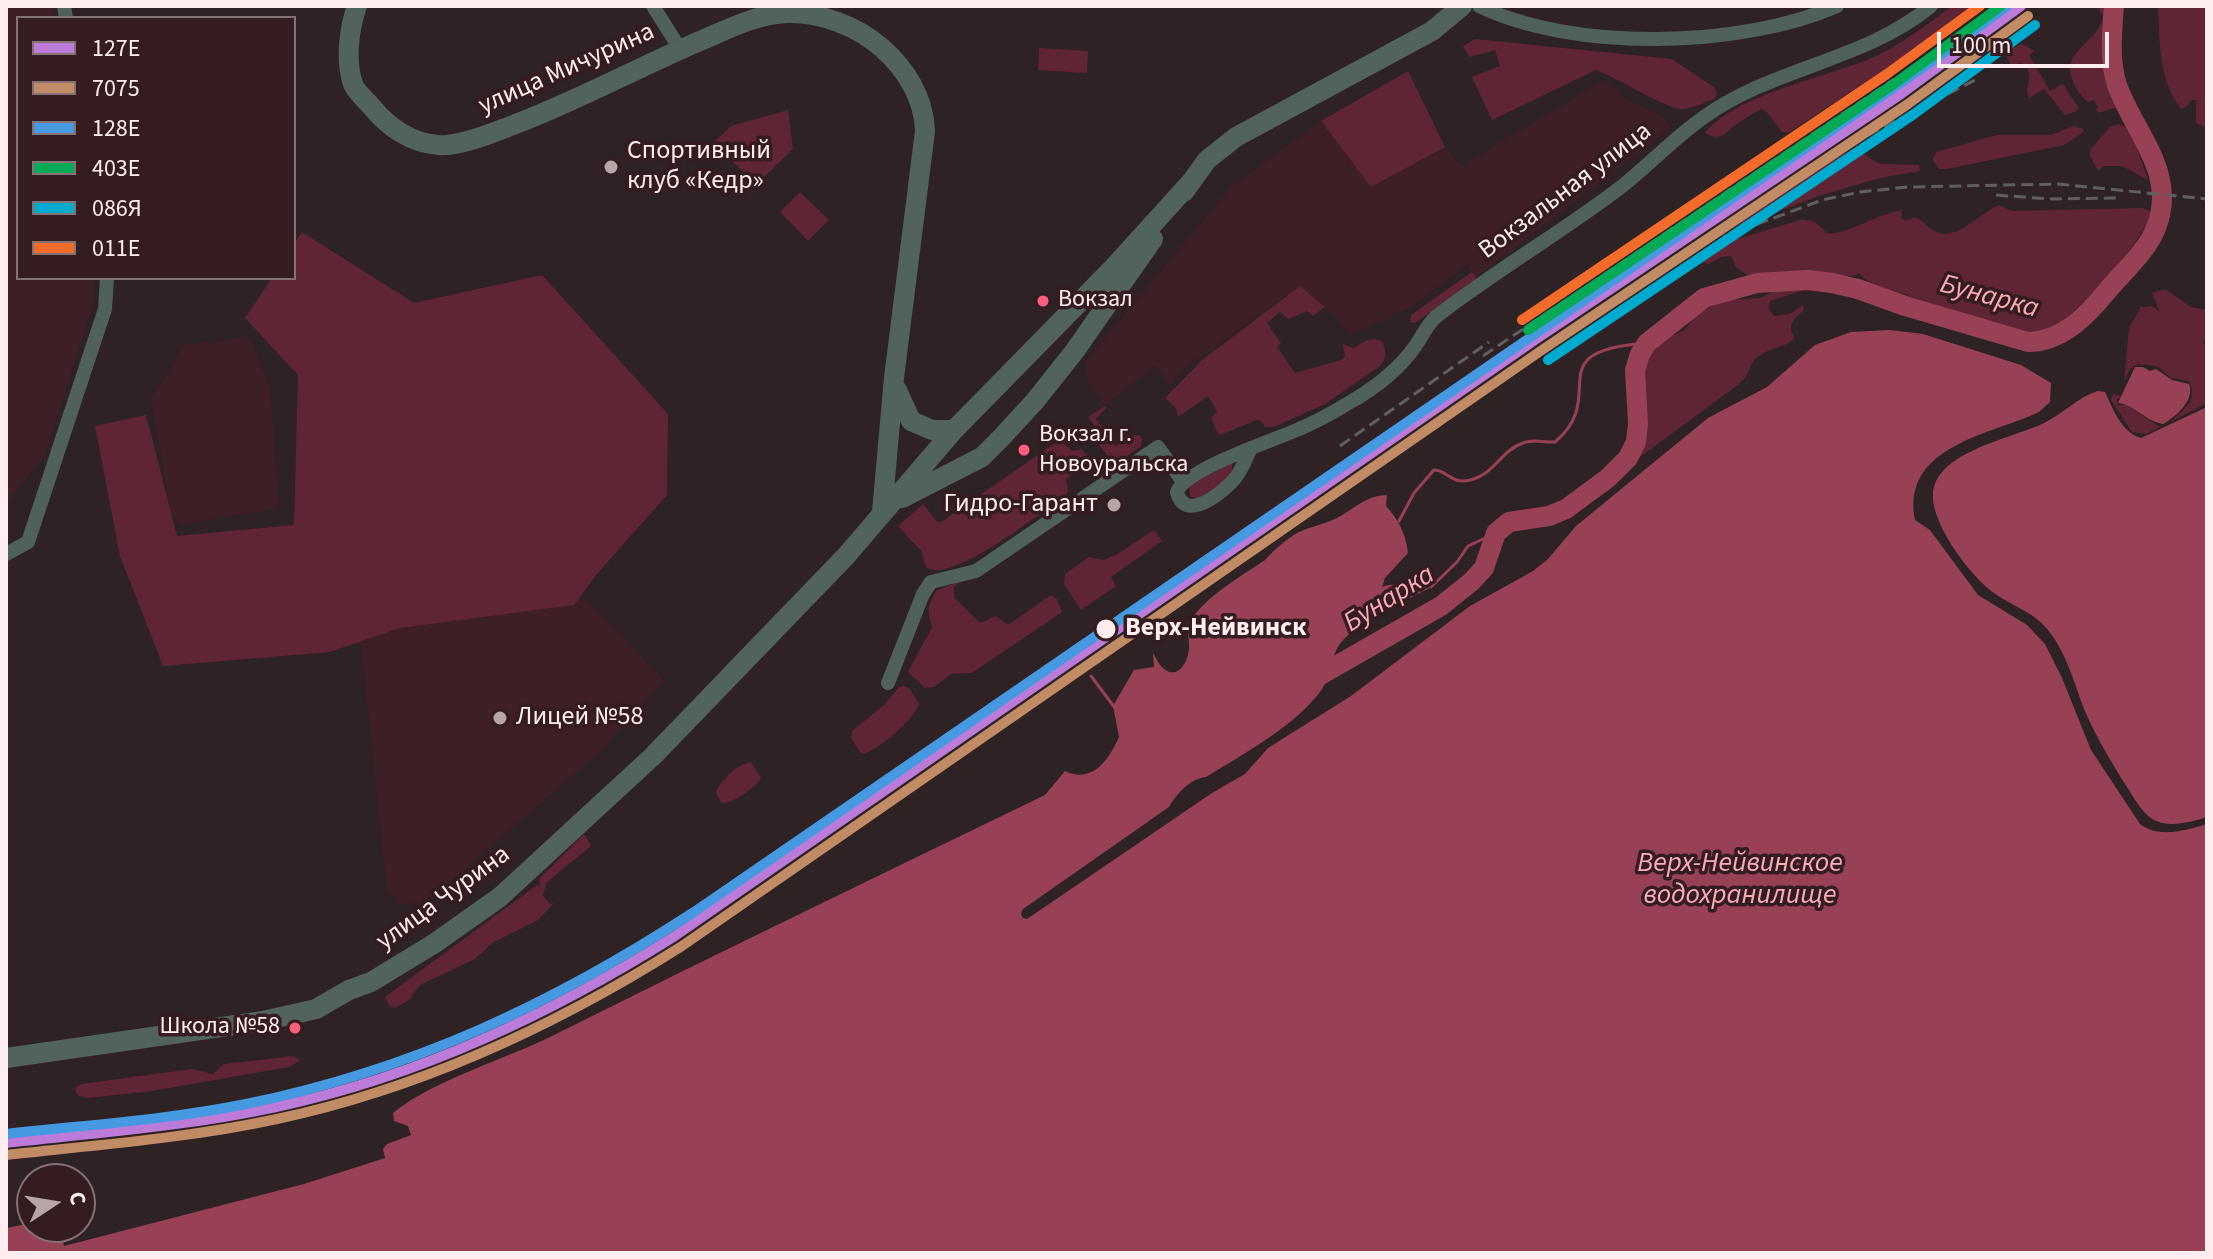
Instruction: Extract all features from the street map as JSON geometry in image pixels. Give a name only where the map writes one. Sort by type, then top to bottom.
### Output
[{"type":"street","name":"улица Мичурина","points":[[357,6],[350,34],[349,61],[353,85],[379,116],[403,135],[439,146],[484,136],[536,117],[680,49],[752,19],[786,13],[824,18],[864,34],[890,56],[915,89],[925,131],[894,378],[882,512]]},
{"type":"street","points":[[653,6],[680,49]]},
{"type":"street","points":[[882,512],[921,486],[982,457],[1016,422],[1068,360],[1118,276],[1207,160],[1236,137],[1420,38],[1448,20],[1462,6]]},
{"type":"street","points":[[1479,6],[1513,20],[1552,30],[1633,37],[1699,37],[1763,30],[1800,21],[1837,6]]},
{"type":"street","name":"Вокзальная улица","points":[[1183,482],[1251,448],[1310,424],[1357,398],[1407,356],[1434,318],[1621,187],[1702,118],[1761,86],[1872,43],[1907,26],[1931,6]]},
{"type":"street","points":[[882,512],[954,430],[1118,276]]},
{"type":"street","points":[[6,554],[28,542],[105,309],[107,280]]},
{"type":"street","points":[[894,378],[902,405],[911,421],[932,430],[954,430]]},
{"type":"street","points":[[889,443],[900,458],[920,469],[952,471]]},
{"type":"street","points":[[888,683],[923,594],[931,582],[976,571],[1158,447],[1183,482],[1177,492],[1182,502],[1193,506],[1207,501],[1235,479],[1251,448]]},
{"type":"street","name":"улица Чурина","points":[[6,1058],[263,1021],[316,1009],[349,990],[381,977],[446,936],[527,873],[653,756],[846,556],[882,512]]},
{"type":"shaded area","points":[[6,6],[51,6],[54,16],[16,16],[16,280],[94,280],[93,305],[45,455],[6,504]]},
{"type":"shaded area","points":[[1952,6],[1974,6],[1925,44],[1789,132],[1782,132],[1761,109],[1719,137],[1705,133],[1737,108],[1759,98],[1884,52]]},
{"type":"shaded area","points":[[2096,6],[2108,6],[2107,68],[2119,104],[2098,113],[2094,100],[2088,102],[2077,90],[2070,70],[2076,53],[2101,25],[2103,15]]},
{"type":"shaded area","points":[[2158,6],[2207,6],[2207,128],[2196,123],[2196,100],[2191,100],[2181,109],[2168,85],[2160,47]]},
{"type":"shaded area","points":[[1475,39],[1672,59],[1714,87],[1717,93],[1714,99],[1702,104],[1676,108],[1596,70],[1492,120],[1472,77],[1500,66],[1495,50],[1469,57],[1463,46]]},
{"type":"shaded area","points":[[2022,44],[2035,51],[2029,55],[2050,91],[2063,84],[2078,107],[2077,111],[2065,115],[2044,89],[2029,98],[2027,66],[2021,63],[2011,65],[2005,54]]},
{"type":"shaded area","points":[[1039,48],[1088,51],[1087,73],[1038,70]]},
{"type":"shaded area","points":[[1408,71],[1445,147],[1371,187],[1321,121]]},
{"type":"shaded area","points":[[1606,79],[1627,100],[1661,115],[1671,127],[1476,277],[1467,265],[1410,308],[1350,335],[1334,315],[1299,286],[1184,369],[1171,386],[1155,365],[1105,406],[1087,380],[1086,361],[1231,187],[1321,121],[1371,187],[1445,147],[1462,166]]},
{"type":"shaded area","points":[[788,110],[793,149],[756,185],[714,142],[731,126]]},
{"type":"shaded area","points":[[2118,124],[2130,128],[2148,180],[2122,166],[2103,166],[2098,171],[2090,150],[2110,127]]},
{"type":"shaded area","points":[[2074,126],[2084,129],[2064,145],[1947,169],[1939,169],[1933,160],[1936,152],[1997,135],[2051,135]]},
{"type":"shaded area","points":[[1859,149],[1881,164],[1919,165],[1920,171],[1880,178],[1819,196],[1734,228],[1830,161]]},
{"type":"shaded area","points":[[800,192],[829,220],[808,241],[780,212]]},
{"type":"shaded area","points":[[1999,205],[2012,211],[2142,208],[2152,214],[2130,250],[2096,291],[2055,328],[2037,335],[2008,332],[1925,305],[1921,300],[1874,284],[1859,273],[1846,276],[1794,271],[1749,276],[1736,267],[1731,256],[1721,257],[1709,264],[1703,262],[1704,257],[1724,243],[1803,219],[1815,222],[1828,234],[1902,210],[1901,218],[1905,221],[1916,217],[1936,232],[1944,234],[1960,230]]},
{"type":"shaded area","points":[[302,232],[414,303],[542,275],[668,414],[667,495],[596,575],[574,605],[400,628],[330,652],[163,666],[120,556],[95,426],[146,415],[177,536],[294,525],[298,375],[245,318],[271,280],[296,280],[296,241]]},
{"type":"shaded area","points":[[1472,272],[1475,281],[1415,323],[1410,322],[1411,315]]},
{"type":"shaded area","points":[[1300,286],[1325,307],[1313,316],[1307,311],[1288,319],[1280,312],[1267,323],[1281,343],[1277,347],[1295,373],[1341,360],[1345,356],[1343,344],[1354,348],[1372,339],[1383,343],[1385,358],[1380,366],[1325,404],[1274,427],[1265,427],[1257,420],[1220,435],[1211,418],[1217,412],[1208,396],[1178,417],[1176,408],[1165,398],[1202,360]]},
{"type":"shaded area","points":[[1779,289],[1807,289],[1770,301],[1769,309],[1774,316],[1790,314],[1803,305],[1804,310],[1791,325],[1792,341],[1757,357],[1739,384],[1640,457],[1645,408],[1641,386],[1648,356],[1668,337],[1685,330],[1696,313],[1728,300],[1760,298]]},
{"type":"shaded area","points":[[2165,289],[2191,307],[2207,310],[2207,336],[2203,342],[2207,346],[2207,403],[2171,422],[2191,400],[2189,381],[2171,378],[2157,366],[2138,364],[2130,369],[2124,381],[2129,328],[2141,307],[2152,306],[2160,312],[2152,293]]},
{"type":"shaded area","points":[[249,337],[270,387],[279,508],[180,525],[171,513],[151,398],[182,345]]},
{"type":"shaded area","points":[[2113,394],[2122,396],[2117,399],[2118,405],[2126,405],[2160,427],[2146,434],[2132,432],[2111,400]]},
{"type":"shaded area","points":[[1105,406],[1096,419],[1115,446],[1134,435],[1142,439],[1141,446],[1114,465],[1092,435],[1098,431],[1088,417]]},
{"type":"shaded area","points":[[1058,441],[1072,451],[1081,449],[1089,457],[1085,466],[1066,479],[1066,495],[975,557],[938,570],[926,567],[921,551],[898,526],[923,504],[937,522],[941,522]]},
{"type":"shaded area","points":[[1232,463],[1232,471],[1219,487],[1197,499],[1190,496],[1189,487],[1194,482]]},
{"type":"shaded area","points":[[1154,530],[1162,541],[1111,577],[1116,586],[1081,610],[1064,584],[1065,574],[1089,557],[1103,560],[1116,555]]},
{"type":"shaded area","points":[[960,582],[954,587],[954,597],[980,623],[996,616],[1007,624],[1011,623],[1051,595],[1057,599],[1062,612],[972,673],[951,674],[934,687],[925,688],[908,672],[932,627],[930,605],[937,590]]},
{"type":"shaded area","name":"Лицей №58","points":[[587,599],[665,681],[597,754],[426,903],[400,904],[387,891],[360,634]]},
{"type":"shaded area","points":[[899,687],[909,688],[919,704],[915,712],[888,739],[865,754],[860,752],[851,738],[852,731],[884,705]]},
{"type":"shaded area","points":[[751,762],[761,778],[743,795],[721,803],[716,792],[722,782],[735,769]]},
{"type":"shaded area","points":[[584,834],[590,847],[547,882],[543,896],[550,904],[554,903],[538,920],[492,943],[475,959],[420,985],[409,1000],[395,1008],[389,1005],[385,997],[537,885],[540,887],[539,879]]},
{"type":"shaded area","points":[[294,1056],[300,1061],[289,1067],[152,1091],[88,1098],[79,1096],[75,1091],[81,1084],[192,1069],[213,1074],[224,1064]]},
{"type":"water","name":"Верх-Нейвинское водохранилище","points":[[1890,330],[1923,334],[2021,365],[2051,383],[2050,402],[2039,412],[1975,437],[1935,459],[1922,475],[1914,495],[1915,520],[1930,530],[1978,595],[2027,625],[2045,644],[2091,750],[2140,824],[2147,829],[2164,832],[2207,824],[2207,1253],[6,1253],[6,1228],[16,1226],[16,1243],[64,1243],[64,1246],[96,1243],[96,1238],[304,1184],[385,1158],[383,1149],[387,1144],[411,1135],[408,1126],[394,1121],[393,1113],[429,1090],[556,1034],[1045,795],[1065,771],[1075,774],[1091,772],[1105,761],[1119,737],[1113,706],[1134,670],[1154,667],[1153,653],[1168,671],[1181,668],[1188,654],[1188,623],[1214,595],[1299,532],[1335,519],[1373,497],[1387,495],[1386,506],[1401,527],[1408,553],[1385,578],[1382,587],[1431,587],[1355,629],[1338,647],[1321,690],[1305,709],[1264,741],[1189,784],[1169,807],[1023,909],[1021,914],[1027,919],[1212,793],[1245,774],[1268,748],[1351,696],[1470,606],[1533,571],[1548,559],[1576,526],[1708,418],[1767,387],[1815,345],[1851,332]]},
{"type":"water","points":[[2135,367],[2150,371],[2156,369],[2172,380],[2189,384],[2187,402],[2163,424],[2118,403]]},
{"type":"water","points":[[2098,391],[2105,392],[2123,426],[2141,438],[2207,407],[2207,817],[2188,822],[2160,822],[2142,809],[2097,736],[2055,640],[2036,618],[1984,585],[1962,560],[1936,514],[1934,487],[1952,463],[1982,446],[2046,422]]},
{"type":"waterway","name":"Бунарка","points":[[1308,682],[1441,606],[1484,568],[1496,533],[1509,522],[1549,516],[1566,509],[1608,478],[1628,458],[1636,442],[1635,370],[1640,354],[1647,343],[1704,298],[1757,283],[1808,280],[1832,283],[2028,342],[2051,338],[2082,318],[2147,245],[2156,228],[2161,208],[2162,189],[2158,171],[2124,103],[2114,75],[2114,6]]},
{"type":"waterway","points":[[1399,521],[1414,493],[1434,470],[1459,481],[1474,479],[1523,443],[1555,442],[1570,425],[1577,408],[1583,365],[1593,355],[1613,348],[1647,343]]},
{"type":"waterway","points":[[1431,587],[1457,562],[1468,546],[1496,533]]},
{"type":"waterway","points":[[1091,676],[1115,708]]},
{"type":"railway","points":[[1418,433],[1647,281],[1787,182],[1849,145],[1979,78]]},
{"type":"railway","points":[[1483,356],[1894,79]]},
{"type":"railway","points":[[1723,237],[1822,200],[1908,187],[2058,184],[2207,199]]},
{"type":"railway","points":[[1996,195],[2049,199],[2116,198]]},
{"type":"railway","points":[[1340,446],[1489,342]]},
{"type":"transit line","name":"011Е","points":[[1522,320],[1887,74],[1980,6]]},
{"type":"transit line","name":"403Е","points":[[1528,330],[1894,84],[2001,6]]},
{"type":"transit line","name":"128Е","points":[[6,1134],[186,1114],[307,1090],[424,1053],[479,1030],[588,976],[694,912],[1934,60],[2007,6]]},
{"type":"transit line","name":"127Е","points":[[6,1143],[209,1119],[329,1094],[433,1060],[581,991],[675,936],[1535,340],[1901,94],[2021,6]]},
{"type":"transit line","name":"7075","points":[[7,1155],[210,1131],[331,1106],[384,1090],[487,1050],[635,975],[682,946],[1542,350],[1908,104],[2028,16]]},
{"type":"transit line","name":"086Я","points":[[1548,360],[1914,114],[2035,25]]},
{"type":"place","name":"Спортивный клуб «Кедр»","points":[[611,167]]},
{"type":"place","name":"Вокзал","points":[[1043,301]]},
{"type":"place","name":"Вокзал г. Новоуральска","points":[[1024,450]]},
{"type":"place","name":"Гидро-Гарант","points":[[1114,505]]},
{"type":"place","name":"Верх-Нейвинск","points":[[1106,629]]},
{"type":"place","name":"Лицей №58","points":[[500,718]]},
{"type":"place","name":"Школа №58","points":[[295,1028]]}]
